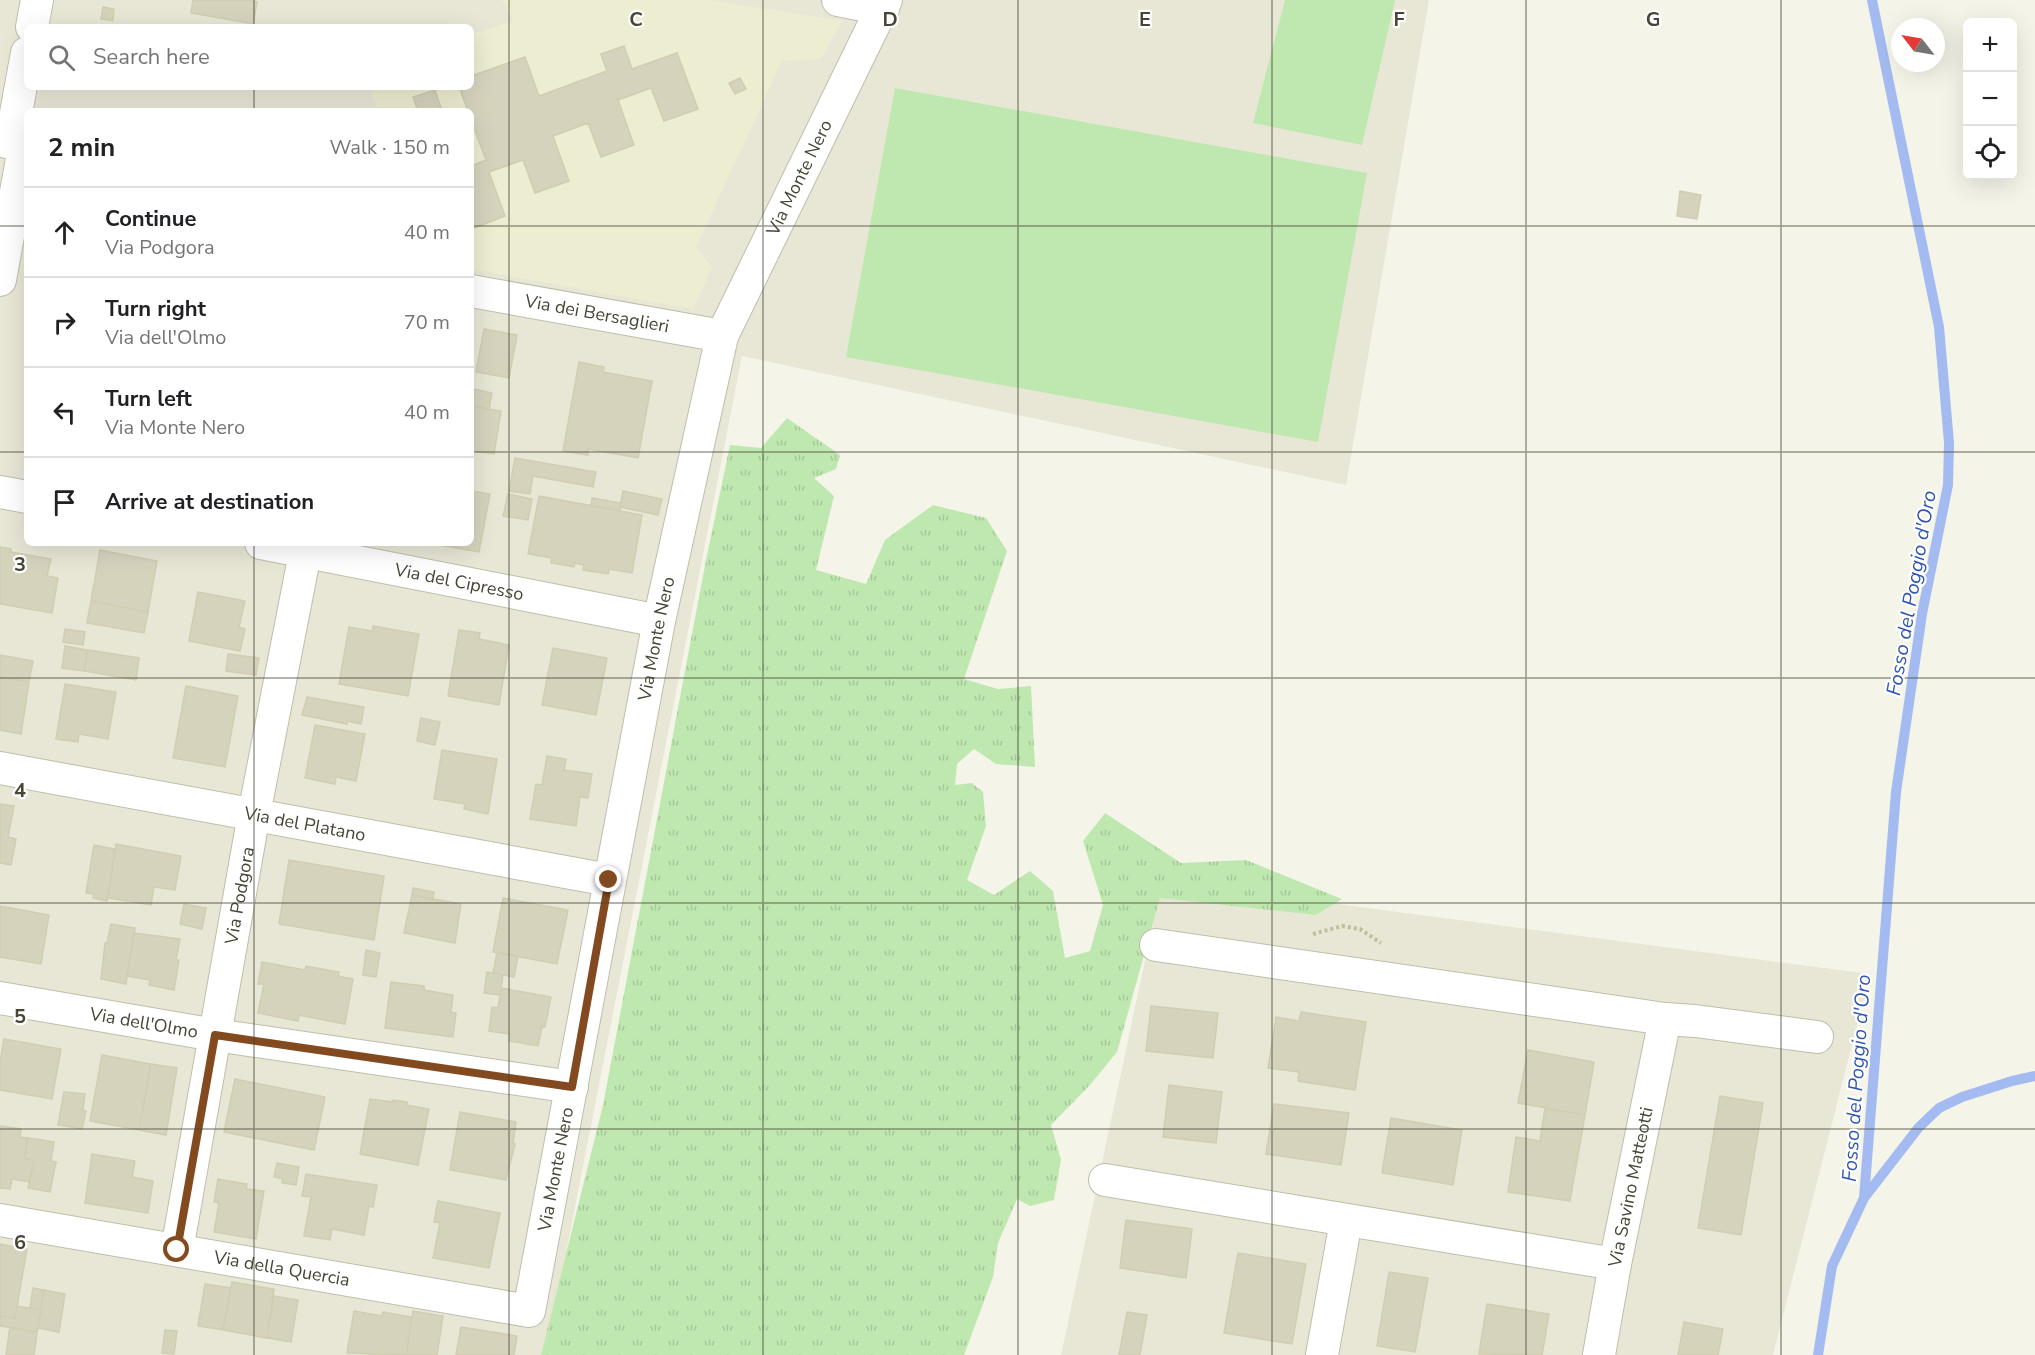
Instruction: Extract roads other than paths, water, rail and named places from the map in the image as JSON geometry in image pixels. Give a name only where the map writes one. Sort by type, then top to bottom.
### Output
[{"type":"street","points":[[33,24],[37,0]]},
{"type":"street","points":[[838,0],[885,4]]},
{"type":"street","name":"Via Monte Nero","points":[[529,1311],[659,621],[722,336],[885,4]]},
{"type":"street","points":[[0,155],[14,124],[24,69]]},
{"type":"street","points":[[0,280],[13,219],[22,159],[14,124]]},
{"type":"street","name":"Via dei Bersaglieri","points":[[474,292],[722,336]]},
{"type":"street","points":[[0,492],[24,496]]},
{"type":"street","name":"Via del Cipresso","points":[[306,547],[659,621]]},
{"type":"street","name":"Via Podgora","points":[[177,1250],[254,814],[306,547]]},
{"type":"street","name":"Via del Platano","points":[[0,768],[609,880]]},
{"type":"street","points":[[1156,945],[1665,1019],[1817,1037]]},
{"type":"street","name":"Via dell'Olmo","points":[[0,998],[215,1035],[572,1087]]},
{"type":"street","name":"Via Savino Matteotti","points":[[1599,1355],[1615,1264],[1665,1019]]},
{"type":"street","points":[[1105,1180],[1615,1264]]},
{"type":"street","name":"Via della Quercia","points":[[0,1220],[529,1311]]},
{"type":"street","points":[[1322,1355],[1346,1221]]},
{"type":"waterway","name":"Fosso del Poggio d'Oro","points":[[1864,1198],[1896,792],[1922,614],[1948,485],[1949,443],[1939,327],[1872,0]]},
{"type":"waterway","points":[[1818,1355],[1832,1266],[1864,1198],[1919,1127],[1939,1108],[1962,1097],[2035,1076]]}]
